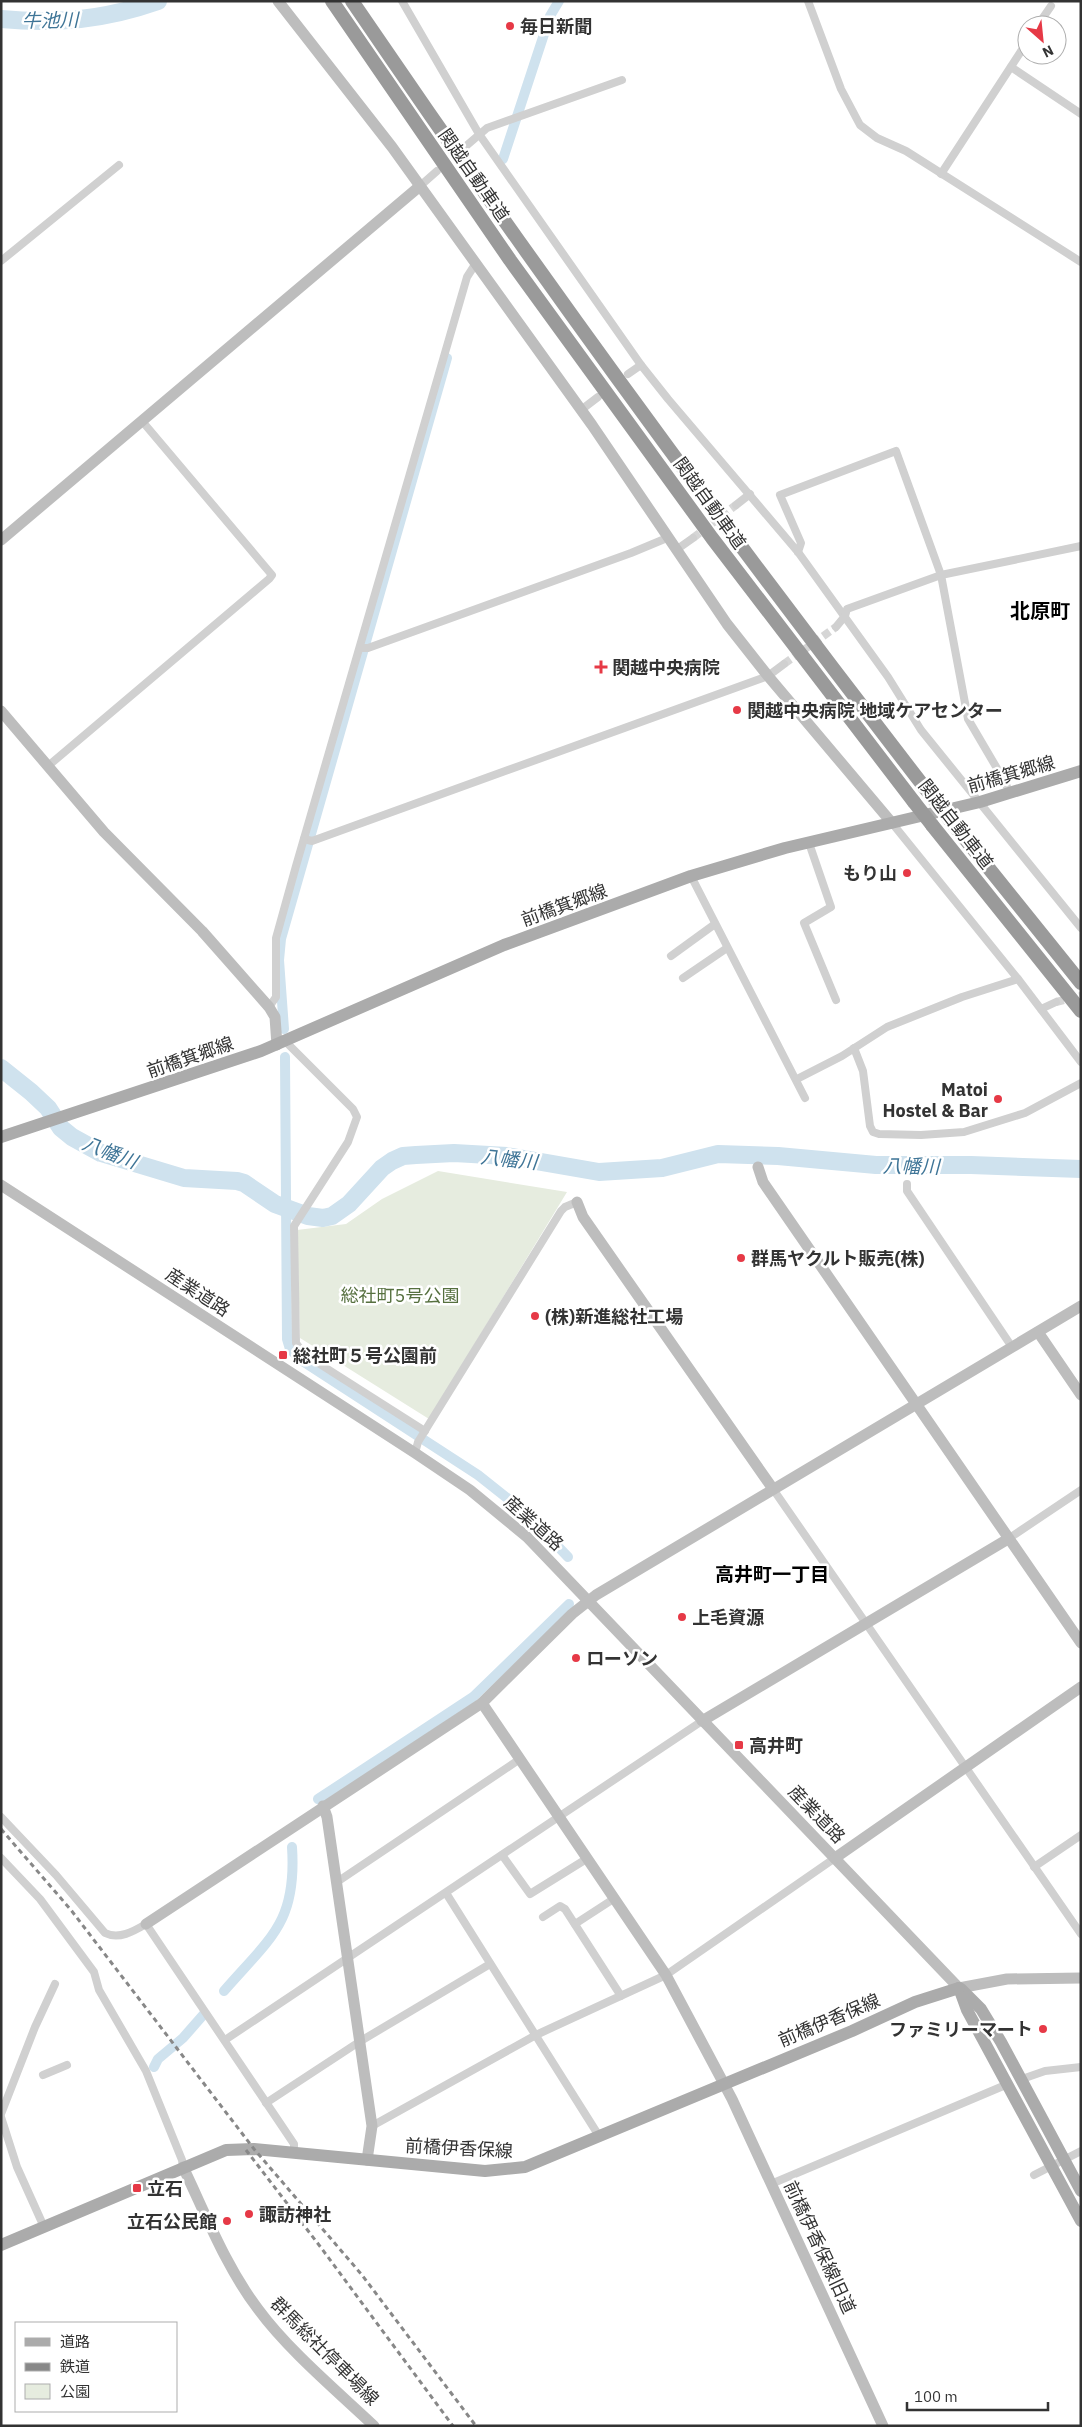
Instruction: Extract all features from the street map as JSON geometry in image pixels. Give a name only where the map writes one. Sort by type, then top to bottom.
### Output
[{"type":"highway","name":"関越自動車道","points":[[332,1],[510,260],[688,506],[914,802],[1081,1011]]},
{"type":"highway","name":"関越自動車道","points":[[352,1],[447,140],[621,384],[825,660],[1081,983]]},
{"type":"main road","name":"前橋箕郷線","points":[[1,1137],[282,1043],[489,952],[691,876],[809,843],[1010,794],[1081,772]]},
{"type":"main road","points":[[959,1988],[981,2009],[1022,2079],[1081,2191]]},
{"type":"main road","points":[[959,1988],[967,2010],[1081,2221]]},
{"type":"main road","name":"前橋伊香保線","points":[[1,2245],[226,2150],[245,2149],[485,2171],[512,2170],[531,2166],[724,2083],[852,2031],[914,2002],[959,1988]]},
{"type":"street","points":[[278,1],[359,101],[581,410],[667,538],[768,676],[892,823],[1018,979],[1081,1062]]},
{"type":"street","points":[[402,1],[479,134],[641,365],[798,552],[888,677],[920,730],[1081,928]]},
{"type":"street","points":[[808,1],[841,89],[860,125],[877,138],[906,151],[1081,262]]},
{"type":"street","points":[[1045,15],[1051,6]]},
{"type":"street","points":[[941,174],[1017,58]]},
{"type":"street","points":[[1011,67],[1081,114]]},
{"type":"street","points":[[466,146],[487,128],[622,80]]},
{"type":"street","points":[[1,261],[119,165]]},
{"type":"street","points":[[1,540],[437,171]]},
{"type":"street","points":[[269,1007],[276,997],[276,938],[467,277],[476,263]]},
{"type":"street","points":[[628,374],[641,365]]},
{"type":"street","points":[[581,410],[598,397]]},
{"type":"street","points":[[48,766],[269,580],[272,575],[142,421]]},
{"type":"street","points":[[798,552],[800,543],[780,494],[896,452],[941,575],[968,719],[1005,782],[1010,794]]},
{"type":"street","points":[[736,506],[750,494]]},
{"type":"street","points":[[360,648],[368,648],[631,553],[667,538]]},
{"type":"street","points":[[676,550],[693,538]]},
{"type":"street","points":[[836,627],[845,616],[847,609],[941,575],[1081,546]]},
{"type":"street","points":[[304,840],[312,841],[768,676],[784,664]]},
{"type":"street","points":[[1,711],[104,832],[202,931],[269,1007],[275,1016],[282,1043],[352,1109],[357,1117],[348,1142],[296,1221],[293,1231],[295,1338],[298,1348],[304,1354],[425,1432]]},
{"type":"street","points":[[809,843],[831,908],[804,923],[836,1000]]},
{"type":"street","points":[[691,876],[797,1079],[804,1098]]},
{"type":"street","points":[[671,956],[715,924]]},
{"type":"street","points":[[683,978],[727,948]]},
{"type":"street","points":[[797,1079],[854,1048],[875,1033],[894,1024],[962,997],[1018,979]]},
{"type":"street","points":[[1041,1009],[1056,1002]]},
{"type":"street","points":[[854,1048],[863,1071],[870,1126],[875,1134],[921,1135],[964,1132],[1025,1113],[1081,1083]]},
{"type":"street","points":[[758,1167],[763,1182],[1081,1643]]},
{"type":"street","points":[[907,1184],[907,1191],[1012,1347]]},
{"type":"street","name":"産業道路","points":[[1,1185],[415,1453],[470,1490],[527,1537],[959,1988]]},
{"type":"street","points":[[415,1453],[418,1442],[561,1212],[565,1207],[577,1202],[589,1225],[1081,1934]]},
{"type":"street","points":[[1,1817],[56,1875],[105,1933],[112,1936],[122,1935],[146,1924],[482,1703],[587,1600],[1081,1306]]},
{"type":"street","points":[[1038,1332],[1081,1395]]},
{"type":"street","points":[[225,2040],[702,1721],[1008,1539],[1081,1490]]},
{"type":"street","points":[[372,2126],[536,2035],[666,1975],[1081,1687]]},
{"type":"street","name":"前橋伊香保線旧道","points":[[482,1703],[666,1975],[724,2083],[883,2426]]},
{"type":"street","points":[[337,1882],[520,1759]]},
{"type":"street","points":[[323,1806],[327,1817],[337,1882],[372,2126],[368,2160]]},
{"type":"street","points":[[1034,1867],[1081,1835]]},
{"type":"street","points":[[502,1855],[530,1894],[588,1858]]},
{"type":"street","points":[[1,1858],[40,1899],[94,1972],[99,1990],[138,2054],[150,2079],[182,2160],[182,2167]]},
{"type":"street","points":[[446,1893],[599,2136]]},
{"type":"street","points":[[575,1924],[615,1898]]},
{"type":"street","points":[[543,1917],[560,1906],[565,1908],[622,1996]]},
{"type":"street","points":[[146,1924],[294,2144],[294,2154]]},
{"type":"street","points":[[266,2103],[359,2042],[490,1964]]},
{"type":"street","points":[[959,1988],[1007,1979],[1081,1978]]},
{"type":"street","points":[[44,2227],[17,2167],[1,2115],[35,2027],[56,1984]]},
{"type":"street","points":[[43,2075],[67,2065]]},
{"type":"street","points":[[1022,2079],[1052,2069],[1081,2067]]},
{"type":"street","points":[[772,2184],[1008,2084]]},
{"type":"street","points":[[1034,2175],[1081,2150]]},
{"type":"street","name":"群馬総社停車場線","points":[[182,2167],[236,2274],[258,2309],[276,2331],[374,2426]]},
{"type":"green space","name":"総社町5号公園","points":[[438,1171],[567,1192],[429,1419],[300,1338],[297,1230],[346,1224],[382,1199]]},
{"type":"waterway","name":"牛池川","points":[[1,19],[42,21],[80,19],[119,13],[158,1]]},
{"type":"waterway","points":[[503,159],[550,16],[559,1]]},
{"type":"waterway","points":[[284,1029],[279,960],[281,939],[447,358]]},
{"type":"waterway","points":[[285,1057],[287,1339],[290,1349],[301,1360],[478,1475],[526,1513],[568,1557]]},
{"type":"waterway","name":"八幡川","points":[[1,1068],[48,1108],[61,1128],[72,1137],[101,1153],[184,1178],[244,1183],[275,1204],[308,1216],[323,1218],[332,1216],[349,1204],[382,1168],[392,1161],[403,1156],[416,1155],[454,1153],[507,1156],[599,1172],[662,1168],[718,1154],[778,1156],[876,1165],[971,1165],[1081,1169]]},
{"type":"waterway","points":[[318,1799],[473,1697],[569,1604]]},
{"type":"waterway","points":[[224,1991],[267,1942],[285,1912],[290,1894],[292,1847]]},
{"type":"waterway","points":[[154,2067],[158,2059],[183,2038],[204,2014]]},
{"type":"tunnel","points":[[693,538],[736,505]]},
{"type":"tunnel","points":[[784,664],[836,627]]},
{"type":"tunnel","points":[[1056,1002],[1081,996]]},
{"type":"railway","points":[[1,1829],[71,1910],[254,2149],[362,2275],[476,2426]]},
{"type":"railway","points":[[246,2150],[453,2426]]},
{"type":"place","name":"毎日新聞","points":[[510,26]]},
{"type":"place","name":"関越中央病院","points":[[601,667]]},
{"type":"place","name":"関越中央病院 地域ケアセンター","points":[[737,710]]},
{"type":"place","name":"もり山","points":[[907,873]]},
{"type":"place","name":"Matoi Hostel & Bar","points":[[998,1099]]},
{"type":"place","name":"群馬ヤクルト販売(株)","points":[[741,1258]]},
{"type":"place","name":"(株)新進総社工場","points":[[535,1316]]},
{"type":"place","name":"総社町５号公園前","points":[[283,1355]]},
{"type":"place","name":"上毛資源","points":[[682,1617]]},
{"type":"place","name":"ローソン","points":[[576,1658]]},
{"type":"place","name":"高井町","points":[[739,1745]]},
{"type":"place","name":"ファミリーマート","points":[[1043,2029]]},
{"type":"place","name":"立石","points":[[137,2188]]},
{"type":"place","name":"諏訪神社","points":[[249,2214]]},
{"type":"place","name":"立石公民館","points":[[227,2221]]},
{"type":"district","name":"北原町","points":[[1040,610]]},
{"type":"district","name":"高井町一丁目","points":[[772,1574]]}]
